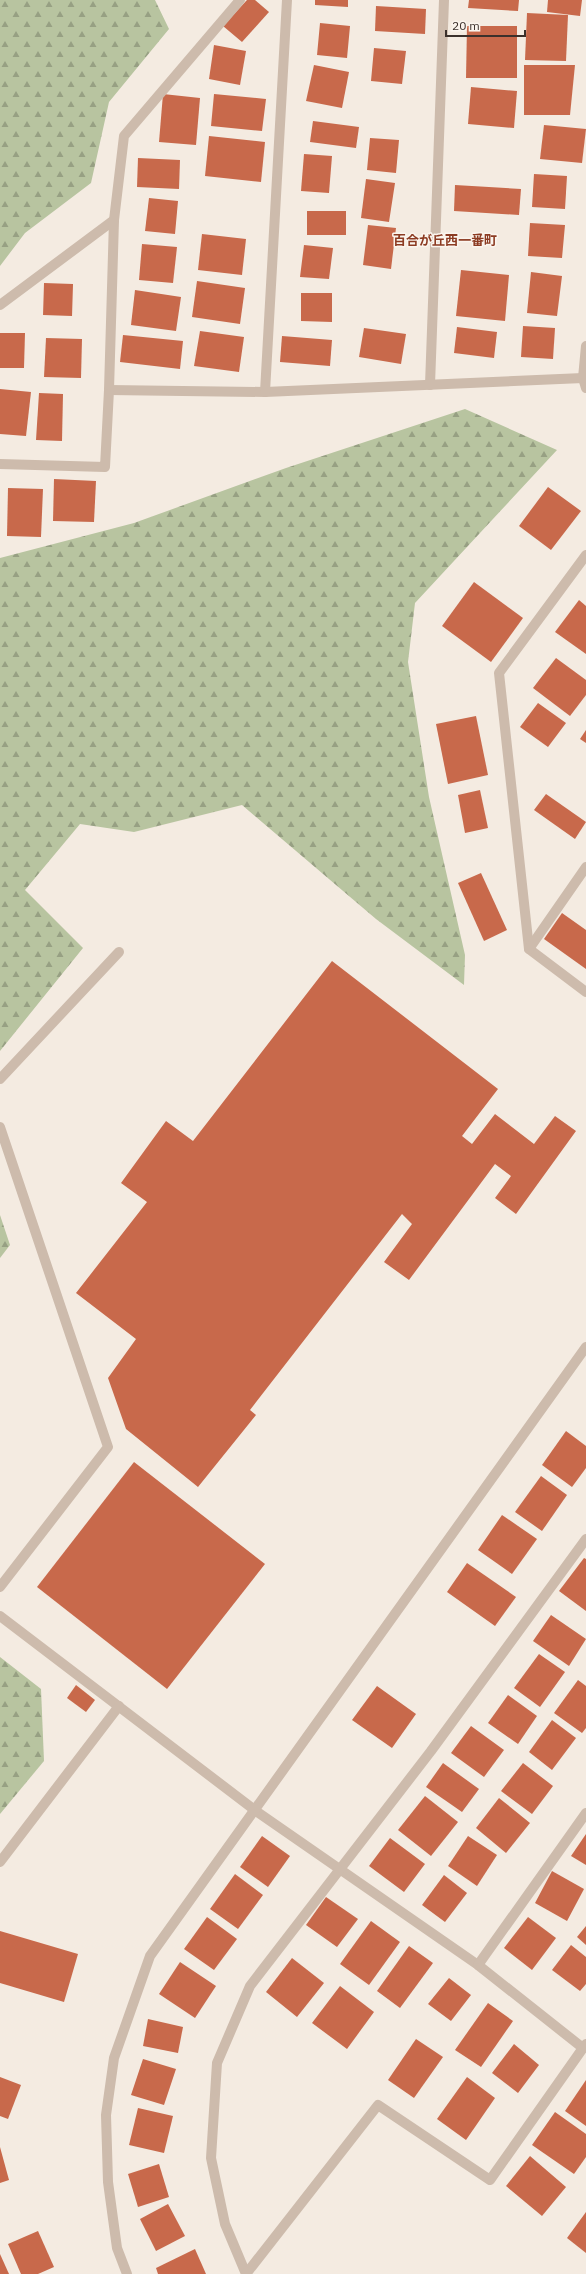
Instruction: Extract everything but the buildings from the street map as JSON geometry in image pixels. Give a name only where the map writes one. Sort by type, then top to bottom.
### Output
[{"type":"street","points":[[0,464],[105,467],[114,220],[124,136],[240,0]]},
{"type":"street","points":[[265,392],[287,0]]},
{"type":"street","points":[[430,385],[444,0]]},
{"type":"street","points":[[0,305],[114,220]]},
{"type":"street","points":[[109,390],[265,392],[430,385],[585,383],[586,346]]},
{"type":"street","points":[[586,555],[499,673],[529,949],[586,992]]},
{"type":"street","points":[[529,949],[586,867]]},
{"type":"street","points":[[0,1079],[119,952]]},
{"type":"street","points":[[0,1127],[108,1447],[0,1587]]},
{"type":"street","points":[[127,2274],[117,2248],[108,2182],[106,2115],[114,2058],[150,1956],[256,1812],[586,1347]]},
{"type":"street","points":[[0,1616],[256,1812],[340,1868],[478,1965],[584,2046],[490,2180],[378,2105],[246,2274],[225,2224],[210,2158],[217,2063],[250,1986],[340,1868],[432,1751],[586,1539]]},
{"type":"street","points":[[0,1862],[118,1706]]},
{"type":"street","points":[[478,1965],[586,1813]]},
{"type":"green space","points":[[0,0],[155,0],[169,29],[109,102],[91,183],[25,233],[0,266]]},
{"type":"green space","points":[[465,409],[557,450],[415,603],[408,662],[429,797],[465,955],[464,985],[376,919],[242,805],[134,832],[80,824],[25,890],[83,948],[0,1051],[0,558],[134,523],[286,468]]},
{"type":"green space","points":[[0,1215],[10,1245],[0,1258]]},
{"type":"green space","points":[[0,1657],[41,1689],[44,1761],[0,1814]]},
{"type":"district","name":"百合が丘西一番町","points":[[445,240]]}]
